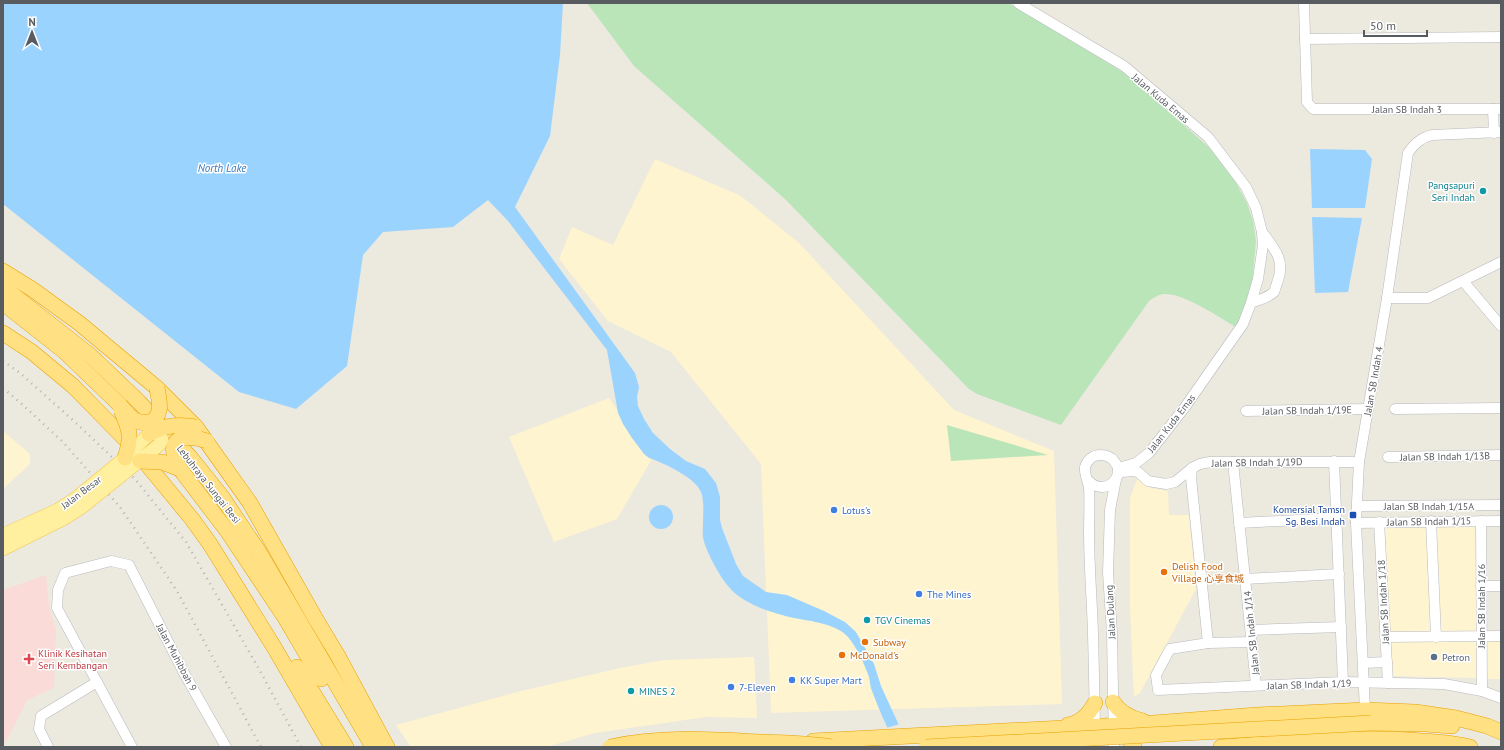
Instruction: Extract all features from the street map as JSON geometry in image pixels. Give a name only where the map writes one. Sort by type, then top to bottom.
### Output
[{"type":"highway","points":[[3,271],[79,323],[157,388],[196,427],[250,503],[338,656],[387,747]]},
{"type":"highway","name":"Lebuhraya Sungai Besi","points":[[3,287],[91,356],[140,402],[190,457],[242,526],[373,747]]},
{"type":"highway","points":[[3,303],[64,351],[135,420],[145,423],[153,420],[157,416],[160,410],[157,388]]},
{"type":"highway","points":[[3,333],[32,352],[73,386],[132,445],[192,519],[210,544],[274,647],[332,747]]},
{"type":"highway","points":[[120,405],[130,430],[129,446],[125,458]]},
{"type":"highway","points":[[149,434],[168,426],[185,425],[196,427]]},
{"type":"highway","points":[[207,441],[190,437],[181,438],[175,444],[173,452],[175,460],[180,469],[228,532],[273,602],[284,616],[361,747]]},
{"type":"highway","points":[[140,461],[162,462],[180,469]]},
{"type":"highway","points":[[210,544],[230,559],[237,569],[346,747]]},
{"type":"highway","points":[[273,602],[276,612],[296,653],[318,692],[320,704]]},
{"type":"highway","points":[[314,616],[314,625],[327,655],[333,678]]},
{"type":"highway","points":[[1113,702],[1116,707],[1128,716],[1147,723]]},
{"type":"highway","points":[[1056,728],[1073,724],[1080,720],[1089,712],[1095,703]]},
{"type":"highway","points":[[928,741],[1056,728],[1257,715],[1368,717],[1501,732]]},
{"type":"highway","points":[[670,747],[874,739],[928,741],[1368,717]]},
{"type":"highway","points":[[1134,747],[1130,742],[1129,734],[1131,730],[1147,723]]},
{"type":"highway","points":[[1056,728],[1069,731],[1073,738],[1072,747]]},
{"type":"highway","points":[[1221,747],[1346,738],[1401,739],[1457,744],[1470,747]]},
{"type":"highway","points":[[610,747],[641,742],[684,739],[831,747]]},
{"type":"highway","points":[[1365,747],[1417,747]]},
{"type":"main road","name":"Jalan Besar","points":[[3,535],[60,514],[82,507],[161,443],[162,437],[160,434],[149,434],[125,458],[75,499],[60,514],[3,549]]},
{"type":"street","name":"Jalan Kuda Emas","points":[[1018,3],[1124,66],[1208,137],[1246,187],[1256,208],[1262,232],[1263,245],[1258,279],[1243,324],[1185,407],[1149,453],[1136,463],[1117,473]]},
{"type":"street","points":[[1304,3],[1305,38],[1501,37]]},
{"type":"street","name":"Jalan SB Indah 3","points":[[1305,38],[1307,102],[1313,109],[1497,109]]},
{"type":"street","points":[[1497,109],[1497,132]]},
{"type":"street","name":"Jalan SB Indah 4","points":[[1368,717],[1356,523],[1359,462],[1387,298],[1408,153],[1414,144],[1423,138],[1432,135],[1497,132]]},
{"type":"street","name":"Jalan Kuda Emas","points":[[1251,303],[1265,298],[1274,292],[1280,275],[1281,268],[1276,251],[1262,232]]},
{"type":"street","points":[[1387,298],[1428,298],[1501,262]]},
{"type":"street","points":[[1463,281],[1501,326]]},
{"type":"street","points":[[1395,409],[1501,408]]},
{"type":"street","name":"Jalan SB Indah 1/19E","points":[[1246,411],[1368,409]]},
{"type":"street","name":"Jalan SB Indah 1/13B","points":[[1388,457],[1501,455]]},
{"type":"street","points":[[1096,456],[1107,456],[1112,459],[1117,473],[1107,486],[1102,488],[1091,484],[1087,479],[1085,474],[1085,466],[1089,460],[1096,456]]},
{"type":"street","points":[[1334,461],[1343,682]]},
{"type":"street","name":"Jalan SB Indah 1/19D","points":[[1117,473],[1133,471],[1138,472],[1148,481],[1166,484],[1175,482],[1192,468],[1200,464],[1210,462],[1359,462]]},
{"type":"street","name":"Jalan SB Indah 1/14","points":[[1233,462],[1256,685]]},
{"type":"street","points":[[1192,468],[1191,478],[1208,643],[1252,642]]},
{"type":"street","name":"Jalan Dulang","points":[[1114,747],[1112,633],[1108,565],[1110,510],[1117,473]]},
{"type":"street","name":"Jalan Dulang","points":[[1087,479],[1089,496],[1089,562],[1093,633],[1095,747]]},
{"type":"street","name":"Jalan SB Indah 1/15A","points":[[1357,506],[1501,505]]},
{"type":"street","points":[[1239,523],[1336,518]]},
{"type":"street","points":[[1431,521],[1436,637]]},
{"type":"street","name":"Jalan SB Indah 1/16","points":[[1480,521],[1482,691]]},
{"type":"street","name":"Jalan SB Indah 1/15","points":[[1356,523],[1501,521]]},
{"type":"street","name":"Jalan SB Indah 1/18","points":[[1379,522],[1388,683]]},
{"type":"street","name":"Jalan Muhibbah 9","points":[[97,682],[57,608],[58,590],[65,573],[111,561],[130,565],[184,673],[226,747]]},
{"type":"street","points":[[1245,578],[1339,574]]},
{"type":"street","points":[[1481,586],[1501,586]]},
{"type":"street","points":[[1251,630],[1341,627]]},
{"type":"street","points":[[1093,633],[1112,633]]},
{"type":"street","points":[[1385,637],[1501,636]]},
{"type":"street","name":"Jalan SB Indah 1/19","points":[[1208,643],[1170,649],[1156,675],[1158,690],[1256,685],[1365,682],[1444,684],[1482,691],[1501,698]]},
{"type":"street","points":[[1364,663],[1387,662]]},
{"type":"street","points":[[48,747],[38,729],[41,716],[97,682],[132,747]]},
{"type":"shaded area","points":[[655,159],[741,196],[799,243],[954,410],[1054,451],[1062,704],[771,713],[761,464],[671,352],[608,321],[559,259],[572,227],[613,245]]},
{"type":"shaded area","points":[[609,398],[652,459],[617,519],[554,542],[509,437]]},
{"type":"shaded area","points":[[3,431],[30,454],[30,464],[3,489]]},
{"type":"shaded area","points":[[1137,479],[1151,488],[1168,491],[1169,515],[1189,515],[1196,589],[1140,693],[1134,697],[1130,609],[1130,498]]},
{"type":"shaded area","points":[[1475,525],[1478,678],[1392,676],[1384,526]]},
{"type":"shaded area","name":"Klinik Kesihatan Seri Kembangan","points":[[46,575],[49,606],[56,631],[54,688],[27,700],[6,742],[3,742],[3,590]]},
{"type":"shaded area","points":[[1486,640],[1501,640],[1501,679],[1487,679]]},
{"type":"shaded area","name":"MINES 2","points":[[754,657],[757,718],[706,717],[595,733],[546,747],[411,747],[396,725],[517,692],[620,668],[664,660]]},
{"type":"green space","points":[[587,3],[1009,3],[1126,74],[1212,150],[1235,181],[1247,203],[1253,221],[1256,241],[1252,284],[1238,328],[1191,301],[1171,294],[1161,294],[1149,301],[1061,425],[977,394],[969,389],[786,200],[634,66]]},
{"type":"green space","points":[[947,425],[1048,455],[951,461]]},
{"type":"water","name":"North Lake","points":[[3,3],[563,3],[560,55],[550,136],[515,207],[635,373],[639,387],[637,397],[638,406],[653,433],[670,449],[686,461],[705,469],[716,483],[720,497],[720,520],[722,528],[736,564],[743,576],[766,592],[787,595],[824,611],[845,622],[856,632],[874,664],[881,686],[909,747],[896,747],[871,688],[869,677],[863,661],[848,637],[830,626],[785,616],[758,607],[741,598],[728,586],[706,549],[703,537],[703,500],[699,489],[695,483],[680,472],[649,458],[644,454],[632,438],[618,413],[607,350],[508,221],[488,200],[453,227],[383,232],[363,255],[347,366],[296,409],[239,392],[3,204]]},
{"type":"water","points":[[1310,149],[1365,150],[1372,159],[1365,208],[1312,208]]},
{"type":"water","points":[[1312,217],[1362,218],[1348,292],[1315,293]]},
{"type":"water","points":[[661,505],[666,506],[672,512],[672,522],[666,528],[661,529],[656,528],[650,522],[649,517],[650,512],[656,506]]},
{"type":"pier","points":[[900,724],[911,747],[894,747],[886,728]]},
{"type":"railway","points":[[3,361],[20,373],[75,422],[135,479],[186,542],[259,669],[301,747]]},
{"type":"railway","points":[[3,388],[63,442],[120,507],[177,591],[261,747]]},
{"type":"place","name":"Pangsapuri Seri Indah","points":[[1483,191]]},
{"type":"place","name":"Lotus's","points":[[834,510]]},
{"type":"place","name":"Komersial Tamsn Sg. Besi Indah","points":[[1353,515]]},
{"type":"place","name":"Delish Food Village 心享食城","points":[[1164,572]]},
{"type":"place","name":"The Mines","points":[[919,594]]},
{"type":"place","name":"TGV Cinemas","points":[[867,620]]},
{"type":"place","name":"Subway","points":[[865,642]]},
{"type":"place","name":"McDonald's","points":[[842,655]]},
{"type":"place","name":"Petron","points":[[1434,657]]},
{"type":"place","name":"Klinik Kesihatan Seri Kembangan","points":[[29,659]]},
{"type":"place","name":"KK Super Mart","points":[[792,680]]},
{"type":"place","name":"7-Eleven","points":[[731,687]]},
{"type":"place","name":"MINES 2","points":[[631,691]]}]
